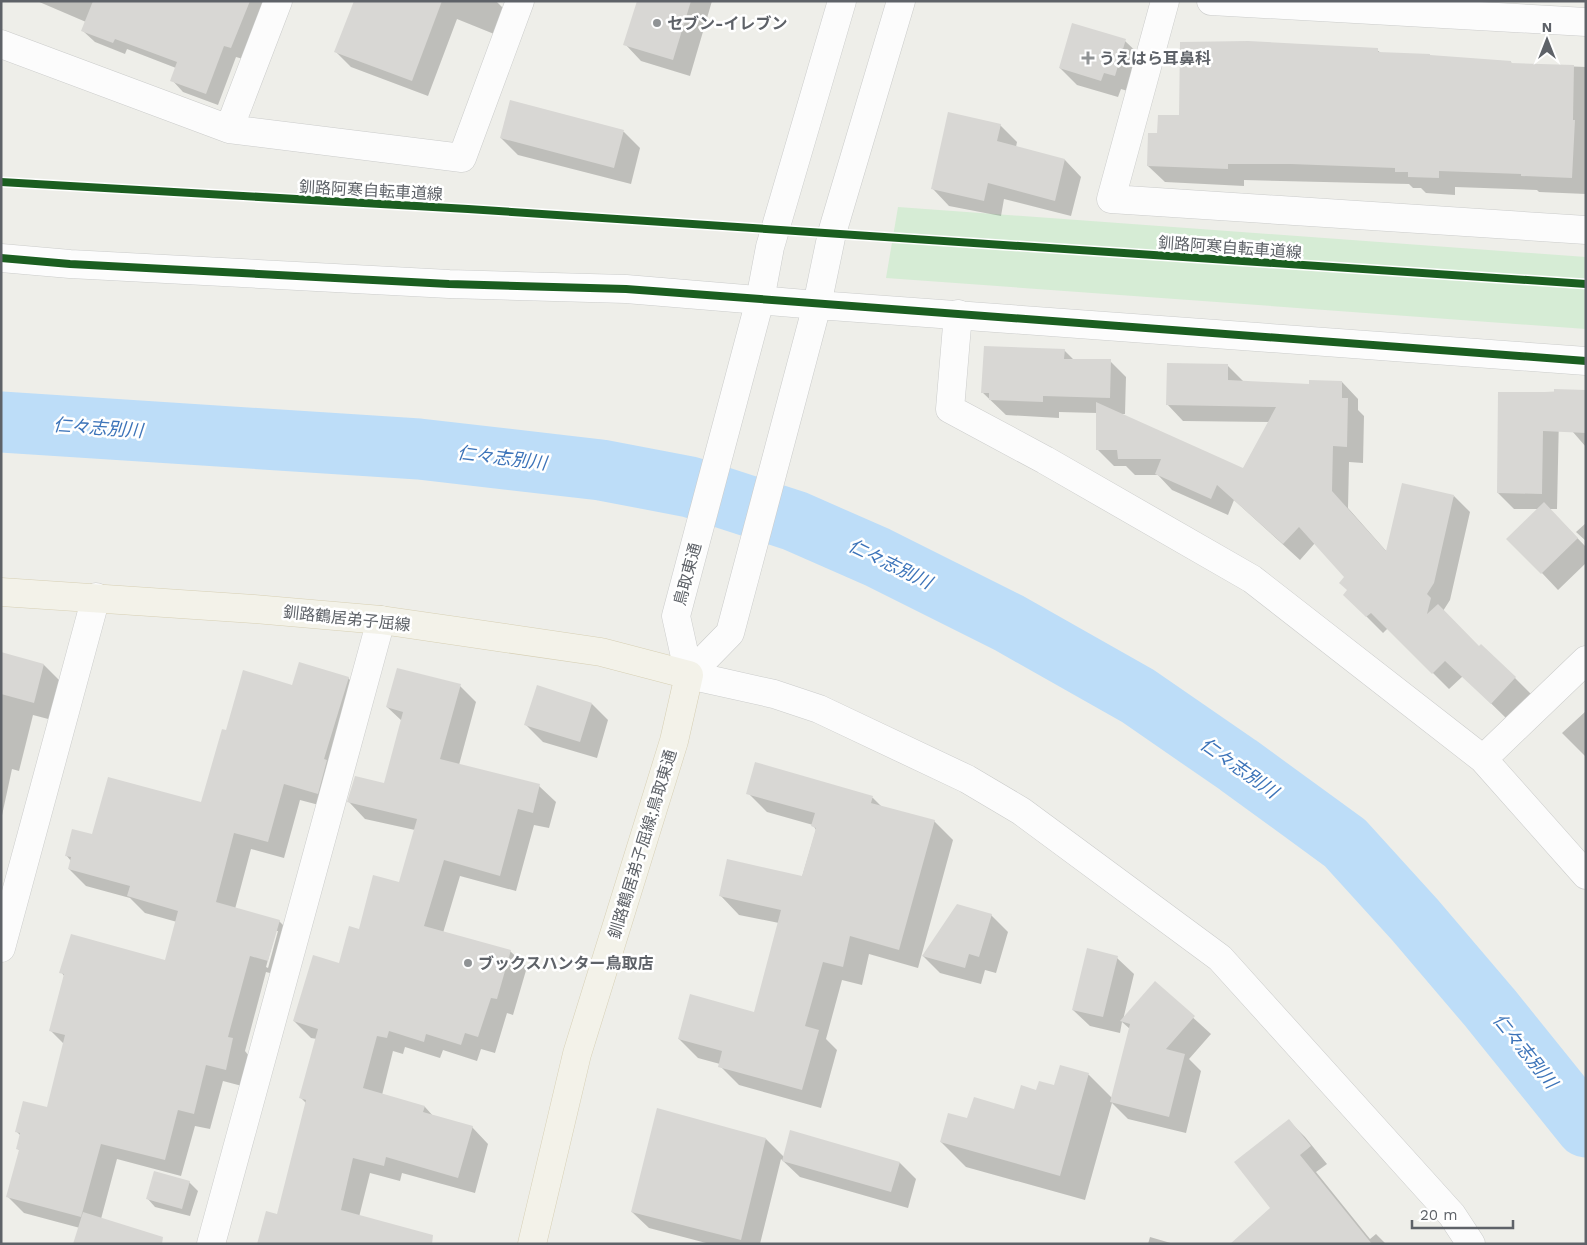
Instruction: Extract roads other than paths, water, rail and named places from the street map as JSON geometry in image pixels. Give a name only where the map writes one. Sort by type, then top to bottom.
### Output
[{"type":"main road","name":"釧路鶴居弟子屈線","points":[[1,592],[96,597],[381,620],[601,652],[689,675]]},
{"type":"main road","name":"釧路鶴居弟子屈線;鳥取東通","points":[[532,1244],[577,1054],[674,741],[689,675]]},
{"type":"street","points":[[229,129],[278,1]]},
{"type":"street","points":[[1,44],[229,129],[462,158],[520,1]]},
{"type":"street","name":"鳥取東通","points":[[689,675],[676,616],[760,300],[770,247],[842,1]]},
{"type":"street","points":[[689,675],[730,633],[817,305],[832,233],[901,1]]},
{"type":"street","points":[[1165,1],[1111,199],[1586,230]]},
{"type":"street","points":[[1211,1],[1586,22]]},
{"type":"street","points":[[1,258],[70,264],[448,284],[626,289],[817,305],[1586,361]]},
{"type":"street","points":[[958,314],[950,409],[1045,460],[1252,579],[1483,758],[1586,874]]},
{"type":"street","points":[[1,948],[96,597]]},
{"type":"street","points":[[211,1244],[381,620]]},
{"type":"street","points":[[1483,758],[1586,660]]},
{"type":"street","points":[[689,675],[774,694],[819,709],[967,779],[1028,817],[1220,958],[1452,1215],[1471,1244]]},
{"type":"waterway","name":"仁々志別川","points":[[1,422],[419,449],[601,470],[690,487],[795,521],[877,557],[1009,623],[1138,696],[1238,765],[1345,843],[1415,920],[1490,1008],[1586,1127]]},
{"type":"place","name":"セブン-イレブン","points":[[657,23]]},
{"type":"place","name":"うえはら耳鼻科","points":[[1088,58]]},
{"type":"place","name":"ブックスハンター鳥取店","points":[[468,963]]}]
